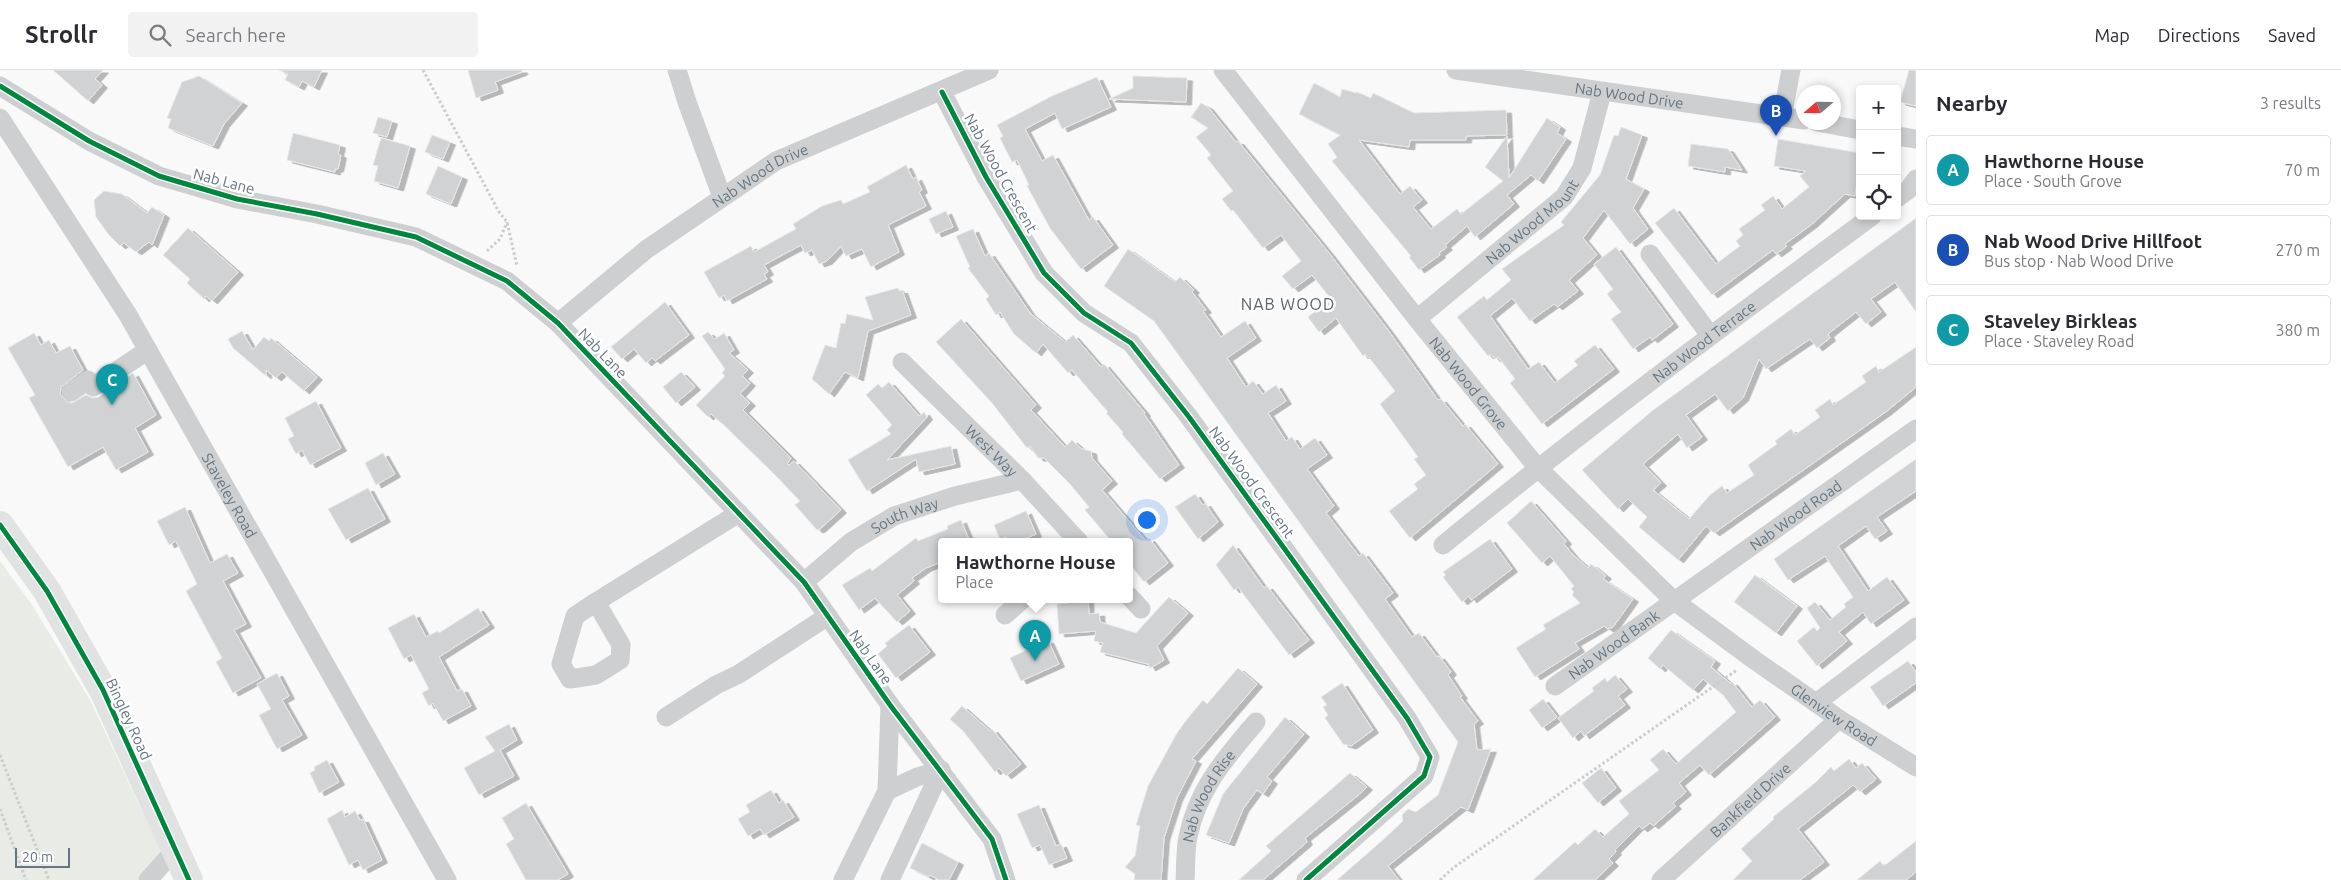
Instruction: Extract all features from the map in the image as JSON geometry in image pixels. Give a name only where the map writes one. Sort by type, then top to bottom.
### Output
[{"type":"highway","name":"Bingley Road","points":[[0,525],[47,591],[103,690],[189,880]]},
{"type":"street","points":[[677,70],[686,102],[722,198]]},
{"type":"street","name":"Nab Wood Drive","points":[[558,324],[647,248],[776,161],[942,92],[989,70]]},
{"type":"street","name":"Nab Wood Grove","points":[[1223,70],[1417,320],[1537,468],[1673,600],[1753,659]]},
{"type":"street","name":"Nab Wood Drive","points":[[1456,70],[1576,78],[1602,92],[1796,119]]},
{"type":"street","points":[[1782,117],[1790,70]]},
{"type":"street","name":"Nab Lane","points":[[0,86],[89,141],[159,176],[237,199],[317,214],[416,237],[507,281],[558,324],[804,582],[890,705],[992,839],[1006,880]]},
{"type":"street","name":"Nab Wood Crescent","points":[[942,92],[986,178],[1044,273],[1084,313],[1131,343],[1189,417],[1407,718],[1430,757],[1424,776],[1306,880]]},
{"type":"street","name":"Nab Wood Mount","points":[[1417,320],[1564,197],[1582,168],[1602,92]]},
{"type":"street","name":"Staveley Road","points":[[0,118],[128,315],[447,880]]},
{"type":"street","points":[[1841,126],[1856,129]]},
{"type":"street","points":[[1901,137],[1916,139]]},
{"type":"street","points":[[1901,195],[1908,190],[1916,178]]},
{"type":"street","name":"Nab Wood Terrace","points":[[1443,544],[1537,468],[1710,335],[1867,220]]},
{"type":"street","points":[[1650,254],[1710,335]]},
{"type":"street","points":[[71,392],[88,380],[93,387],[148,350]]},
{"type":"street","name":"West Way","points":[[902,362],[1022,480],[1075,538]]},
{"type":"street","name":"Nab Wood Road","points":[[1673,600],[1916,429]]},
{"type":"street","name":"South Way","points":[[804,582],[851,542],[894,516],[954,496],[1022,480]]},
{"type":"street","points":[[596,602],[739,514]]},
{"type":"street","name":"Nab Wood Bank","points":[[1555,686],[1673,600]]},
{"type":"street","points":[[1004,614],[1018,603]]},
{"type":"street","points":[[666,717],[716,685],[738,674],[828,616]]},
{"type":"street","points":[[1816,702],[1916,627]]},
{"type":"street","name":"Glenview Road","points":[[1753,659],[1839,719],[1916,767]]},
{"type":"street","points":[[843,880],[887,791],[890,705]]},
{"type":"street","name":"Bankfield Drive","points":[[1661,880],[1839,719]]},
{"type":"street","name":"Nab Wood Rise","points":[[1185,880],[1188,838],[1201,794],[1215,771],[1256,722]]},
{"type":"street","points":[[887,791],[917,777],[941,770]]},
{"type":"street","points":[[890,880],[941,770]]},
{"type":"street","points":[[148,880],[175,850]]},
{"type":"path","points":[[423,70],[507,222],[524,295]]},
{"type":"path","points":[[452,255],[474,254],[490,250],[500,239],[507,222]]},
{"type":"path","points":[[1440,880],[1453,868],[1753,659]]},
{"type":"path","points":[[0,755],[49,880]]},
{"type":"path","points":[[0,808],[26,880]]},
{"type":"shaded area","points":[[0,561],[32,605],[90,700],[161,851],[148,880],[0,880]]},
{"type":"building","points":[[53,70],[103,70],[95,79],[102,85],[88,101]]},
{"type":"building","points":[[279,70],[322,70],[314,87],[302,81],[299,87],[285,80],[288,74]]},
{"type":"building","points":[[468,70],[522,70],[522,72],[495,82],[498,90],[476,98]]},
{"type":"building","points":[[1909,70],[1916,70],[1916,106],[1901,102]]},
{"type":"building","points":[[199,76],[242,103],[224,124],[213,146],[168,128],[171,119],[167,118],[182,82]]},
{"type":"building","points":[[1133,76],[1187,78],[1186,102],[1109,99],[1133,88]]},
{"type":"building","points":[[1097,77],[1111,107],[1062,129],[1055,113],[1025,129],[1042,161],[1053,155],[1089,220],[1093,217],[1113,245],[1081,269],[1050,228],[1027,186],[1029,185],[1017,160],[1012,162],[1000,138],[1003,136],[997,125],[1052,96]]},
{"type":"building","points":[[1314,83],[1340,97],[1342,89],[1357,92],[1371,98],[1373,93],[1414,113],[1506,110],[1507,135],[1466,136],[1466,140],[1410,140],[1409,147],[1359,140],[1400,194],[1410,186],[1422,200],[1413,207],[1431,229],[1457,209],[1461,214],[1503,181],[1485,167],[1507,136],[1509,178],[1547,118],[1560,127],[1557,133],[1566,139],[1538,181],[1531,175],[1507,195],[1514,204],[1475,237],[1467,226],[1445,245],[1447,247],[1439,253],[1440,255],[1419,270],[1409,257],[1411,256],[1332,161],[1337,157],[1328,144],[1340,135],[1299,114]]},
{"type":"building","points":[[1201,103],[1208,107],[1236,142],[1238,141],[1329,253],[1388,330],[1438,400],[1441,399],[1463,426],[1465,424],[1498,464],[1410,538],[1389,511],[1418,489],[1414,484],[1426,475],[1414,459],[1418,457],[1380,404],[1395,391],[1371,360],[1365,354],[1363,356],[1336,318],[1319,332],[1308,317],[1331,299],[1312,275],[1293,289],[1282,276],[1301,261],[1281,235],[1263,248],[1222,199],[1233,191],[1207,158],[1211,155],[1196,137],[1208,128],[1191,117]]},
{"type":"building","points":[[378,117],[392,121],[387,137],[373,133]]},
{"type":"building","points":[[1621,127],[1642,135],[1626,179],[1644,189],[1633,208],[1648,229],[1630,244],[1604,210],[1583,238],[1597,255],[1569,280],[1578,291],[1557,307],[1554,304],[1530,321],[1512,298],[1490,316],[1528,369],[1539,362],[1555,383],[1578,365],[1574,361],[1595,345],[1614,369],[1542,424],[1510,383],[1515,379],[1498,357],[1495,359],[1491,354],[1488,356],[1457,317],[1484,296],[1487,300],[1511,280],[1502,269],[1564,225],[1561,222],[1600,175],[1614,135],[1618,136]]},
{"type":"building","points":[[293,133],[340,145],[338,154],[341,155],[338,169],[335,169],[335,172],[287,160]]},
{"type":"building","points":[[432,135],[450,142],[443,159],[425,152]]},
{"type":"building","points":[[381,138],[410,146],[398,188],[374,181],[378,166],[373,165]]},
{"type":"building","points":[[1778,139],[1856,152],[1855,196],[1845,194],[1812,224],[1785,244],[1787,246],[1776,254],[1773,250],[1712,295],[1655,223],[1674,208],[1716,264],[1740,246],[1736,241],[1743,235],[1739,229],[1765,210],[1761,205],[1773,196],[1782,209],[1809,187],[1800,176],[1806,171],[1774,166]]},
{"type":"building","points":[[1691,144],[1728,149],[1742,170],[1725,167],[1725,172],[1688,166]]},
{"type":"building","points":[[906,165],[913,179],[916,177],[922,190],[919,192],[926,206],[888,225],[899,252],[871,267],[862,249],[846,256],[841,246],[827,261],[819,264],[812,250],[805,253],[801,245],[764,265],[768,272],[764,274],[767,279],[727,301],[724,295],[719,298],[704,272],[751,246],[754,252],[796,229],[793,224],[822,206],[841,200],[843,204],[870,192],[867,187]]},
{"type":"building","points":[[438,166],[462,177],[451,204],[426,194]]},
{"type":"building","points":[[104,191],[122,194],[147,213],[152,207],[164,215],[152,245],[149,242],[136,252],[124,243],[120,246],[109,235],[96,217],[94,200]]},
{"type":"building","points":[[946,211],[953,227],[936,234],[929,219]]},
{"type":"building","points":[[1916,218],[1916,312],[1895,282],[1871,299],[1881,312],[1866,324],[1856,312],[1828,334],[1830,338],[1817,348],[1810,339],[1766,369],[1759,359],[1743,398],[1728,411],[1715,394],[1686,415],[1702,437],[1687,448],[1678,434],[1643,464],[1661,483],[1653,490],[1689,519],[1710,495],[1722,486],[1727,493],[1754,475],[1748,465],[1777,444],[1775,441],[1791,429],[1795,435],[1820,417],[1815,410],[1830,399],[1833,405],[1866,382],[1862,376],[1876,366],[1879,372],[1916,347],[1916,387],[1887,411],[1714,533],[1706,526],[1678,560],[1639,527],[1647,517],[1628,499],[1618,509],[1582,470],[1652,411]]},
{"type":"building","points":[[188,228],[238,272],[212,301],[206,296],[204,299],[187,283],[190,279],[163,255]]},
{"type":"building","points":[[973,229],[985,256],[989,253],[1030,313],[1065,342],[1073,335],[1101,367],[1104,364],[1145,413],[1179,465],[1160,479],[1122,434],[1123,432],[1106,413],[1108,412],[1072,370],[1068,373],[1043,344],[1036,353],[1014,334],[1000,312],[996,315],[986,299],[989,296],[968,268],[970,267],[956,236]]},
{"type":"building","points":[[1616,247],[1673,324],[1652,340],[1650,337],[1633,349],[1611,319],[1621,312],[1607,294],[1613,289],[1594,264]]},
{"type":"building","points":[[1128,249],[1175,282],[1180,277],[1194,290],[1192,292],[1206,310],[1203,311],[1221,337],[1245,321],[1256,338],[1227,358],[1246,387],[1253,381],[1263,394],[1276,385],[1286,401],[1268,413],[1286,441],[1292,437],[1300,449],[1315,438],[1327,455],[1307,469],[1334,506],[1326,513],[1359,556],[1363,553],[1393,593],[1385,599],[1412,637],[1419,633],[1451,672],[1448,675],[1462,696],[1460,697],[1478,721],[1474,724],[1477,750],[1491,749],[1468,810],[1461,807],[1388,866],[1399,880],[1337,880],[1403,821],[1402,815],[1408,809],[1416,812],[1438,795],[1458,742],[1154,321],[1104,286]]},
{"type":"building","points":[[898,288],[899,291],[902,290],[911,315],[868,331],[858,378],[845,372],[829,394],[812,379],[825,345],[836,348],[841,323],[845,324],[847,314],[873,320],[865,297]]},
{"type":"building","points":[[665,302],[689,335],[655,361],[652,358],[646,363],[634,349],[622,359],[611,347]]},
{"type":"building","points":[[961,319],[1036,405],[1031,410],[1065,447],[1072,440],[1082,449],[1091,451],[1092,458],[1112,481],[1102,490],[1146,541],[1149,538],[1168,563],[1144,582],[1133,568],[1133,538],[1109,538],[1085,510],[1089,507],[1070,484],[1044,458],[1038,458],[1030,446],[1027,448],[992,403],[936,342]]},
{"type":"building","points":[[242,331],[253,350],[264,337],[269,341],[271,338],[317,377],[304,391],[282,372],[276,378],[266,370],[266,376],[233,348],[228,339]]},
{"type":"building","points":[[708,332],[715,339],[724,333],[734,350],[729,353],[748,370],[742,376],[750,383],[740,394],[750,403],[743,410],[791,458],[787,464],[789,465],[794,461],[841,510],[820,529],[817,530],[795,505],[800,501],[775,475],[726,427],[711,414],[708,417],[696,405],[725,376],[722,373],[725,369],[702,336]]},
{"type":"building","points":[[34,333],[41,345],[49,340],[56,353],[70,346],[83,370],[61,387],[60,394],[67,402],[72,403],[86,395],[93,398],[99,397],[133,373],[156,415],[135,428],[148,452],[116,470],[103,447],[68,467],[29,398],[35,395],[8,348]]},
{"type":"building","points":[[681,372],[695,387],[676,403],[663,387]]},
{"type":"building","points":[[889,382],[919,416],[924,412],[927,417],[887,460],[951,446],[955,464],[919,472],[916,459],[867,491],[848,460],[891,434],[887,430],[892,425],[866,395],[878,384],[882,388]]},
{"type":"building","points":[[316,401],[341,448],[310,465],[302,450],[296,454],[288,439],[294,436],[285,418]]},
{"type":"building","points":[[383,453],[395,474],[376,485],[365,463]]},
{"type":"building","points":[[1916,459],[1916,491],[1877,517],[1887,531],[1875,539],[1866,526],[1838,546],[1868,591],[1887,577],[1904,600],[1871,624],[1863,612],[1839,632],[1847,641],[1817,666],[1797,641],[1814,627],[1817,631],[1820,628],[1807,608],[1815,602],[1830,620],[1846,607],[1844,604],[1853,597],[1825,556],[1788,580],[1774,559]]},
{"type":"building","points":[[368,488],[385,519],[346,540],[328,509]]},
{"type":"building","points":[[1195,494],[1203,505],[1205,503],[1218,522],[1198,539],[1175,507]]},
{"type":"building","points":[[1531,501],[1566,541],[1564,544],[1574,556],[1588,568],[1591,564],[1606,576],[1603,579],[1633,599],[1613,627],[1608,629],[1604,626],[1575,643],[1579,649],[1535,677],[1516,648],[1546,629],[1543,625],[1580,603],[1572,595],[1574,592],[1571,589],[1574,586],[1550,556],[1542,563],[1507,523]]},
{"type":"building","points":[[185,507],[210,563],[227,554],[238,573],[223,581],[246,624],[234,630],[261,678],[233,693],[216,662],[222,658],[186,591],[197,584],[176,541],[169,545],[157,521]]},
{"type":"building","points":[[1026,511],[1036,534],[1026,538],[1000,538],[994,525]]},
{"type":"building","points":[[961,520],[968,538],[938,538],[938,563],[926,568],[912,578],[914,581],[897,595],[910,611],[897,622],[875,598],[859,610],[842,585],[870,568],[872,571],[916,538],[918,541],[948,529],[947,526]]},
{"type":"building","points":[[1490,539],[1512,569],[1471,600],[1469,596],[1462,602],[1443,577],[1446,575],[1443,572]]},
{"type":"building","points":[[1233,545],[1264,588],[1267,586],[1309,640],[1289,655],[1238,587],[1234,590],[1216,565]]},
{"type":"building","points":[[1755,575],[1797,606],[1776,633],[1734,602]]},
{"type":"building","points":[[1169,597],[1188,613],[1157,646],[1164,660],[1150,668],[1148,664],[1100,652],[1103,643],[1094,641],[1096,631],[1059,634],[1057,604],[1088,603],[1089,614],[1099,613],[1100,622],[1136,633]]},
{"type":"building","points":[[478,608],[489,625],[439,657],[457,691],[462,689],[471,706],[443,721],[433,703],[429,706],[422,693],[429,689],[411,655],[404,659],[388,628],[414,614],[426,637],[438,631],[439,633]]},
{"type":"building","points":[[909,625],[930,652],[896,678],[878,654],[887,646],[885,643]]},
{"type":"building","points":[[1671,630],[1715,661],[1711,667],[1730,683],[1732,682],[1752,707],[1760,700],[1775,717],[1709,775],[1700,765],[1679,783],[1686,792],[1673,803],[1676,806],[1653,826],[1650,823],[1642,829],[1639,826],[1615,850],[1616,852],[1609,859],[1613,863],[1595,880],[1533,880],[1575,842],[1578,845],[1595,829],[1603,837],[1629,814],[1619,801],[1659,770],[1650,760],[1663,749],[1676,764],[1736,712],[1723,695],[1703,679],[1693,690],[1663,665],[1660,669],[1648,658]]},
{"type":"building","points":[[1048,640],[1059,664],[1021,681],[1010,658]]},
{"type":"building","points":[[1908,661],[1916,672],[1916,683],[1883,706],[1870,687]]},
{"type":"building","points":[[1238,668],[1257,684],[1192,759],[1196,761],[1177,798],[1164,838],[1161,880],[1134,880],[1135,874],[1125,867],[1135,856],[1140,826],[1136,825],[1148,786],[1177,733],[1188,718],[1203,700],[1207,704]]},
{"type":"building","points":[[277,673],[289,696],[282,700],[302,735],[277,749],[259,715],[271,709],[257,684]]},
{"type":"building","points":[[1615,675],[1627,689],[1618,696],[1625,705],[1584,736],[1581,731],[1573,738],[1558,718],[1594,691],[1592,688],[1605,678],[1607,682]]},
{"type":"building","points":[[1342,683],[1373,730],[1351,746],[1343,744],[1325,718],[1328,715],[1323,707],[1327,705],[1321,697]]},
{"type":"building","points":[[1543,699],[1557,717],[1542,728],[1529,710]]},
{"type":"building","points":[[962,706],[990,731],[992,729],[1021,764],[1006,776],[999,768],[995,772],[964,732],[950,719]]},
{"type":"building","points":[[1285,717],[1304,734],[1267,777],[1272,781],[1263,794],[1257,790],[1243,809],[1229,843],[1206,835],[1223,794]]},
{"type":"building","points":[[509,724],[517,740],[500,750],[514,776],[479,795],[464,768],[495,751],[485,737]]},
{"type":"building","points":[[1849,759],[1856,768],[1862,763],[1876,779],[1860,792],[1853,785],[1798,829],[1824,862],[1800,880],[1733,880],[1752,861],[1741,849],[1774,819],[1773,817],[1816,782],[1831,767],[1834,771]]},
{"type":"building","points":[[327,760],[339,782],[319,793],[310,773],[315,770],[314,767]]},
{"type":"building","points":[[1601,768],[1616,788],[1598,803],[1582,783]]},
{"type":"building","points":[[1350,773],[1367,787],[1361,793],[1305,838],[1307,842],[1263,880],[1239,880],[1271,851],[1266,846]]},
{"type":"building","points":[[771,790],[779,803],[783,800],[794,817],[764,835],[760,829],[748,836],[738,819],[750,812],[746,805]]},
{"type":"building","points":[[526,803],[568,874],[558,880],[526,880],[506,844],[514,839],[502,818]]},
{"type":"building","points":[[1039,805],[1056,846],[1061,844],[1067,858],[1049,865],[1040,845],[1032,848],[1017,814]]},
{"type":"building","points":[[342,810],[345,817],[355,811],[360,820],[363,819],[382,860],[363,870],[358,860],[349,865],[327,819]]},
{"type":"building","points":[[1916,841],[1916,872],[1906,880],[1857,880],[1880,861],[1884,866]]},
{"type":"building","points":[[922,843],[958,862],[949,880],[939,880],[930,875],[929,877],[910,868]]},
{"type":"cycle path","points":[[0,86],[89,141],[159,176],[237,199],[317,214],[416,237],[507,281],[558,323],[804,582],[890,705],[992,839],[1006,880]]},
{"type":"cycle path","points":[[942,92],[986,177],[1044,273],[1084,313],[1131,343],[1189,417],[1407,718],[1430,757],[1424,776],[1306,880]]},
{"type":"cycle path","points":[[0,525],[47,591],[103,690],[189,880]]},
{"type":"place","name":"Nab Wood Drive Hillfoot","points":[[1776,136]]},
{"type":"place","name":"Staveley Birkleas","points":[[112,405]]},
{"type":"place","name":"Hawthorne House","points":[[1035,661]]},
{"type":"district","name":"NAB WOOD","points":[[1288,304]]}]
